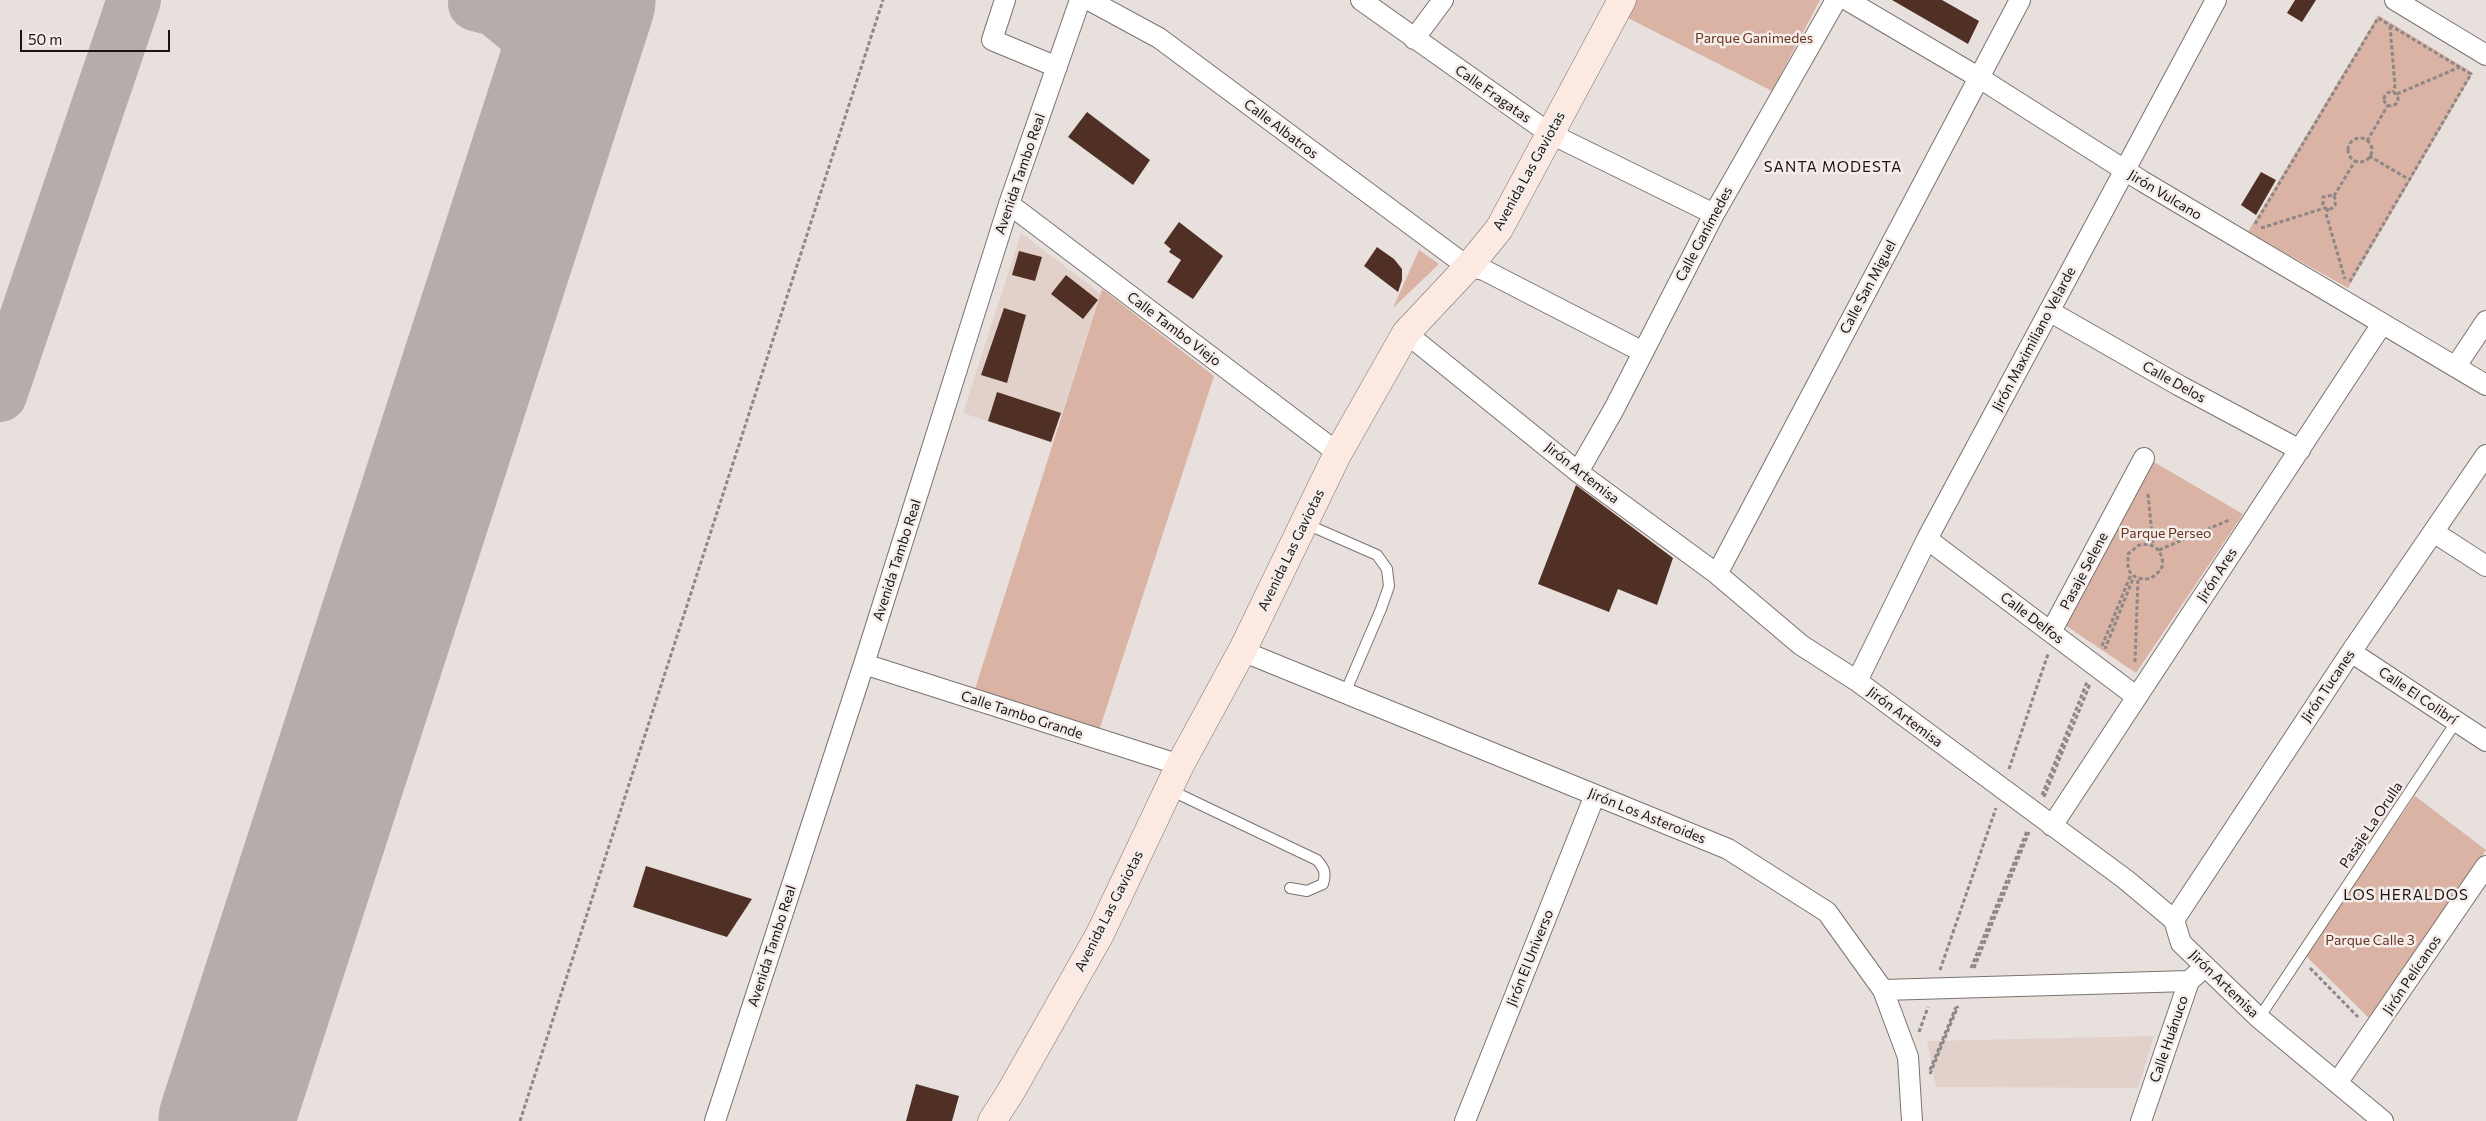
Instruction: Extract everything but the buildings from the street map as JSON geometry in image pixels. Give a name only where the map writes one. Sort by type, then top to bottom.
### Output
[{"type":"street","points":[[1005,0],[992,40],[1057,67]]},
{"type":"street","name":"Avenida Tambo Real","points":[[715,1121],[864,664],[1010,204],[1080,0]]},
{"type":"street","name":"Calle Albatros","points":[[1088,0],[1159,38],[1468,267]]},
{"type":"street","name":"Calle Fragatas","points":[[1361,0],[1549,133],[1714,214]]},
{"type":"street","points":[[1414,39],[1443,0]]},
{"type":"street","name":"Avenida Las Gaviotas","points":[[992,1121],[1010,1093],[1100,934],[1175,777],[1242,651],[1338,453],[1406,333],[1468,267],[1499,229],[1622,0]]},
{"type":"street","name":"Calle Ganímedes","points":[[1578,472],[1614,409],[1714,214],[1836,0]]},
{"type":"street","name":"Jirón Vulcano","points":[[1847,0],[1978,77],[2124,170],[2486,385]]},
{"type":"street","name":"Calle San Miguel","points":[[1717,574],[2020,0]]},
{"type":"street","name":"Jirón Maximiliano Velarde","points":[[1858,681],[1927,539],[2216,0]]},
{"type":"street","points":[[2395,0],[2486,55]]},
{"type":"street","name":"Calle Tambo Viejo","points":[[1010,204],[1338,453]]},
{"type":"street","points":[[1468,267],[1484,270],[1643,352]]},
{"type":"street","name":"Calle Delos","points":[[2049,311],[2180,386],[2300,450]]},
{"type":"street","points":[[2456,366],[2486,322]]},
{"type":"street","name":"Jirón Ares","points":[[2052,826],[2382,324]]},
{"type":"street","name":"Jirón Artemisa","points":[[1406,333],[1578,472],[1717,574],[1800,645],[1858,681],[2124,879],[2174,920],[2181,943],[2259,1018],[2384,1121]]},
{"type":"street","name":"Jirón Tucanes","points":[[2174,920],[2351,652],[2486,455]]},
{"type":"street","name":"Pasaje Selene","points":[[2051,639],[2144,458]]},
{"type":"street","points":[[2434,533],[2486,566]]},
{"type":"street","name":"Calle Delfos","points":[[1927,539],[2051,639],[2137,697]]},
{"type":"street","name":"Jirón Los Asteroides","points":[[1242,651],[1728,849],[1827,912],[1882,990],[1908,1057],[1912,1121]]},
{"type":"street","name":"Calle El Colibrí","points":[[2351,652],[2486,741]]},
{"type":"street","name":"Calle Tambo Grande","points":[[864,664],[1175,777]]},
{"type":"street","name":"Jirón El Universo","points":[[1465,1121],[1595,796]]},
{"type":"street","name":"Jirón Pelícanos","points":[[2337,1083],[2486,866]]},
{"type":"street","name":"Calle Huánuco","points":[[2141,1121],[2189,981],[2197,973],[2210,971]]},
{"type":"street","points":[[1882,990],[2189,981]]},
{"type":"lane","points":[[1304,523],[1377,555],[1387,569],[1389,586],[1346,693]]},
{"type":"lane","name":"Pasaje La Orulla","points":[[2259,1018],[2456,722]]},
{"type":"lane","points":[[1175,777],[1318,860],[1324,867],[1326,875],[1323,884],[1307,891],[1290,888]]},
{"type":"path","points":[[520,1121],[883,0]]},
{"type":"path","points":[[2250,231],[2378,18],[2471,74],[2347,287],[2326,214],[2327,208]]},
{"type":"path","points":[[2388,105],[2397,104],[2390,26]]},
{"type":"path","points":[[2388,105],[2384,96],[2460,67]]},
{"type":"path","points":[[2367,141],[2388,105]]},
{"type":"path","points":[[2362,138],[2367,141],[2370,143],[2372,153],[2366,161],[2359,163],[2351,159],[2348,149],[2353,139],[2362,138]]},
{"type":"path","points":[[2370,156],[2410,180]]},
{"type":"path","points":[[2333,197],[2355,161]]},
{"type":"path","points":[[2259,229],[2327,208],[2335,205],[2336,200],[2330,194],[2323,197],[2323,205],[2327,208]]},
{"type":"path","points":[[2144,458],[2153,545]]},
{"type":"path","points":[[2159,550],[2234,518]]},
{"type":"path","points":[[2102,647],[2131,574]]},
{"type":"path","points":[[2135,670],[2138,578]]},
{"type":"path","points":[[2006,777],[2051,639]]},
{"type":"path","points":[[2039,802],[2091,674]]},
{"type":"path","points":[[1940,972],[1997,805]]},
{"type":"path","points":[[1968,975],[2028,829]]},
{"type":"path","points":[[2299,958],[2373,1032]]},
{"type":"path","points":[[1918,1037],[1930,1000]]},
{"type":"path","points":[[1928,1075],[1957,1002]]},
{"type":"shaded area","points":[[1021,233],[1100,293],[1052,443],[963,413]]},
{"type":"shaded area","points":[[2154,1036],[2138,1088],[1936,1087],[1927,1041]]},
{"type":"green space","name":"Parque Ganimedes","points":[[1630,0],[1820,0],[1772,91],[1622,15]]},
{"type":"green space","points":[[2378,15],[2473,73],[2348,288],[2248,232]]},
{"type":"green space","points":[[1419,250],[1439,264],[1393,308]]},
{"type":"green space","points":[[1102,289],[1214,376],[1099,731],[974,692]]},
{"type":"green space","name":"Parque Perseo","points":[[2147,458],[2243,514],[2136,673],[2056,619]]},
{"type":"green space","name":"Parque Calle 3","points":[[2415,796],[2486,850],[2370,1019],[2305,955]]},
{"type":"taxiway","points":[[0,395],[134,0]]},
{"type":"taxiway","points":[[475,4],[497,9],[516,10],[536,7],[558,0]]},
{"type":"taxiway","points":[[497,11],[526,36],[539,52],[545,69],[549,122]]},
{"type":"runway","points":[[226,1121],[588,0]]},
{"type":"district","name":"SANTA MODESTA","points":[[1833,167]]},
{"type":"district","name":"LOS HERALDOS","points":[[2406,895]]}]
